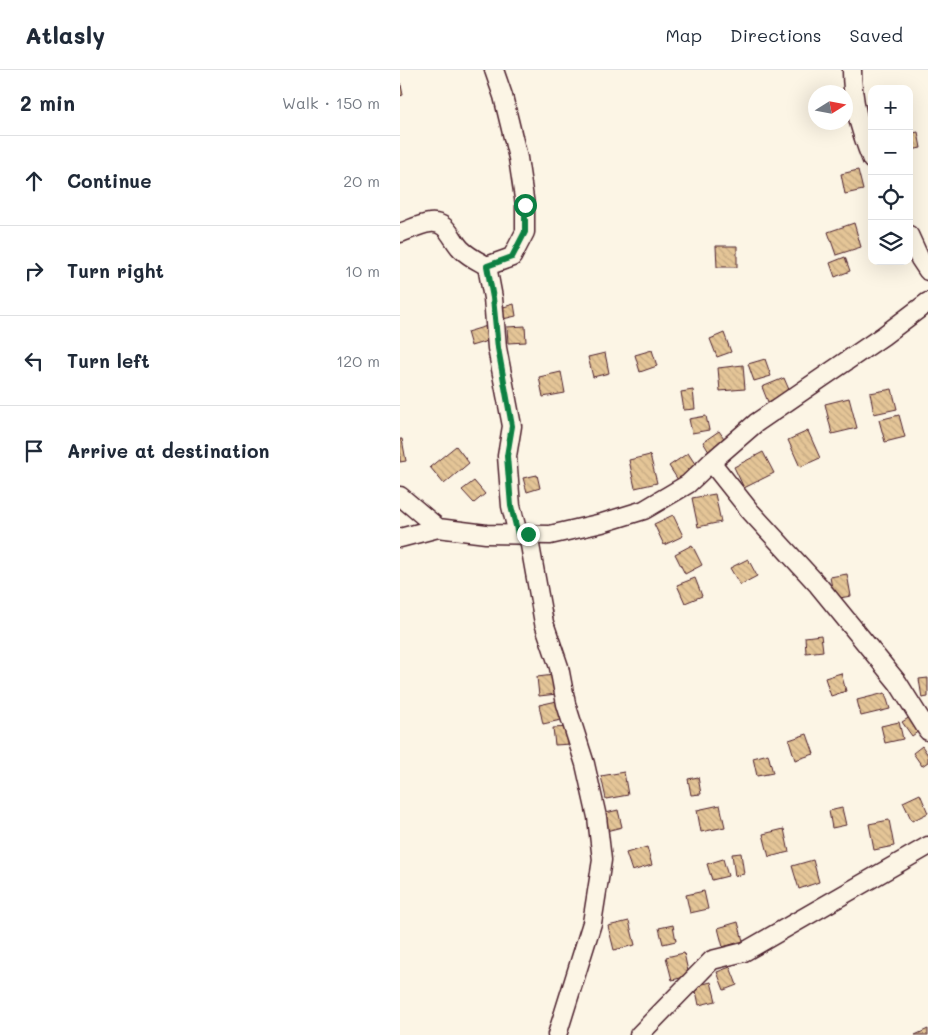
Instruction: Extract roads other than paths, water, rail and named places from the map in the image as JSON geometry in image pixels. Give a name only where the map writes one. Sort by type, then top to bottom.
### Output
[{"type":"street","points":[[400,233],[430,223],[442,224],[451,234],[459,248],[471,258],[487,266],[512,257],[525,232],[525,205],[518,158],[503,96],[494,70]]},
{"type":"street","points":[[852,70],[858,123],[868,149]]},
{"type":"street","points":[[913,244],[928,271]]},
{"type":"street","points":[[487,266],[493,298],[498,348],[512,426],[507,456],[511,506],[523,534],[544,624],[559,667],[566,704],[585,764],[597,817],[602,860],[592,923],[557,1035]]},
{"type":"street","points":[[400,538],[438,528],[486,534],[550,535],[602,523],[644,510],[688,484],[756,423],[883,336],[928,302]]},
{"type":"street","points":[[711,462],[750,511],[818,585],[892,676],[928,731]]},
{"type":"street","points":[[400,496],[438,528]]},
{"type":"street","points":[[639,1035],[712,960],[744,952],[928,846]]}]
